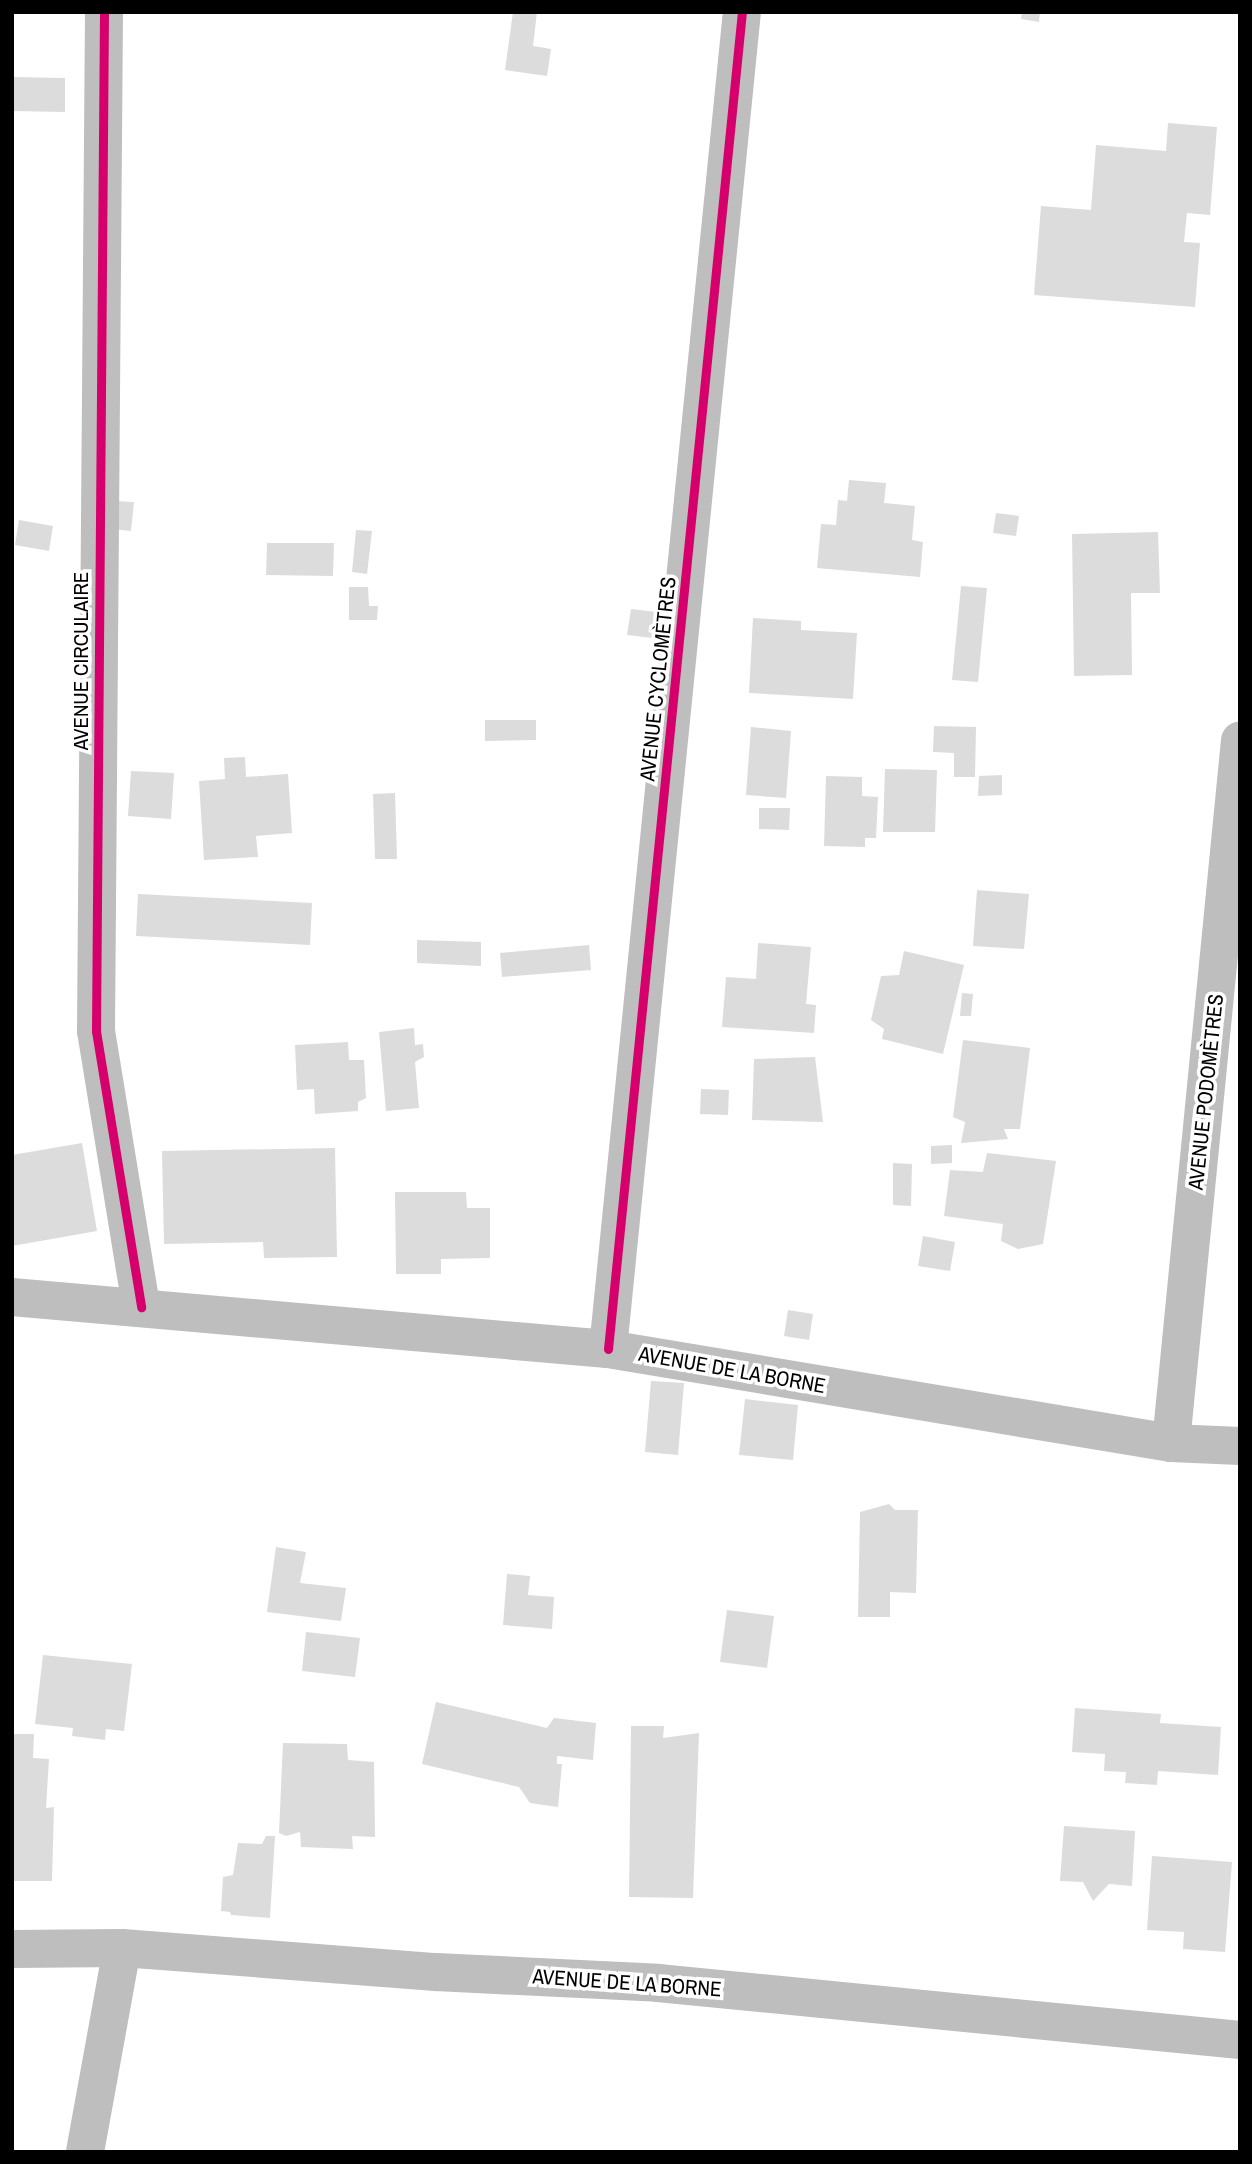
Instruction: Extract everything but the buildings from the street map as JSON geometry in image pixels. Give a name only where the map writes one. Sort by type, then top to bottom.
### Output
[{"type":"street","name":"AVENUE CIRCULAIRE","points":[[104,12],[96,1031],[141,1307]]},
{"type":"street","name":"AVENUE CYCLOMÈTRES","points":[[608,1349],[742,12]]},
{"type":"street","name":"AVENUE PODOMÈTRES","points":[[1171,1443],[1240,740]]},
{"type":"street","name":"AVENUE DE LA BORNE","points":[[12,1297],[608,1349],[1171,1443],[1240,1446]]},
{"type":"street","name":"AVENUE DE LA BORNE","points":[[12,1949],[122,1948],[436,1972],[658,1983],[1240,2040]]},
{"type":"street","points":[[85,2152],[122,1948]]},
{"type":"cycle path","points":[[104,12],[96,1031],[141,1307]]},
{"type":"cycle path","points":[[608,1349],[742,12]]}]
